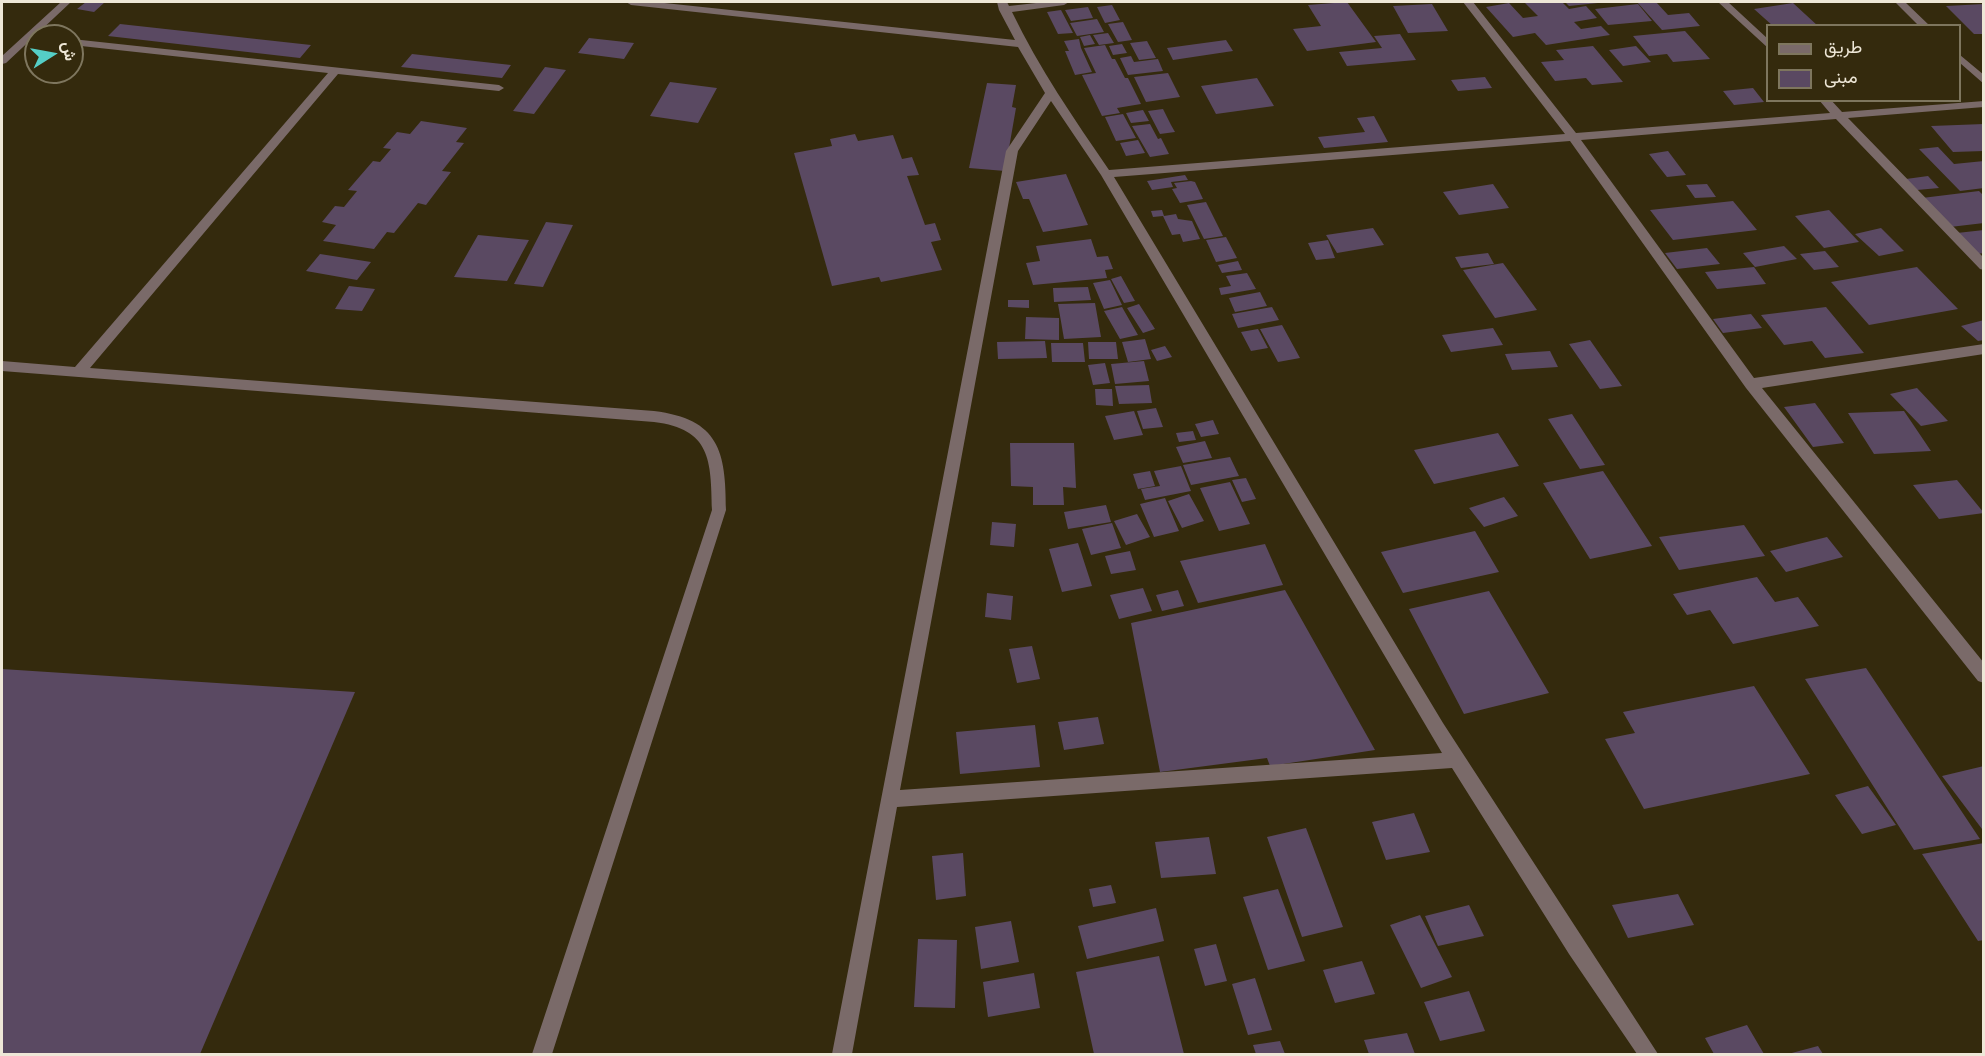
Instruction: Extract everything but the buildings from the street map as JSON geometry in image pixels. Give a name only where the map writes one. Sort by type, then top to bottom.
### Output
[{"type":"street","points":[[45,24],[66,2]]},
{"type":"street","points":[[631,2],[1022,44]]},
{"type":"street","points":[[1064,2],[1003,6],[1051,93],[1106,174],[1455,760],[1591,973],[1648,1054]]},
{"type":"street","points":[[1468,2],[1573,137],[1750,384],[1983,676]]},
{"type":"street","points":[[1723,2],[1766,44]]},
{"type":"street","points":[[1900,2],[1923,24]]},
{"type":"street","points":[[84,43],[499,88]]},
{"type":"street","points":[[2,61],[24,44]]},
{"type":"street","points":[[1961,60],[1983,81]]},
{"type":"street","points":[[80,370],[335,71]]},
{"type":"street","points":[[842,1054],[1012,151],[1051,93]]},
{"type":"street","points":[[1826,102],[1983,266]]},
{"type":"street","points":[[1106,174],[1983,104]]},
{"type":"street","points":[[1750,384],[1983,349]]},
{"type":"street","points":[[2,366],[80,370],[630,414],[667,419],[693,426],[706,441],[719,483],[719,510],[542,1054]]},
{"type":"street","points":[[891,799],[1455,760]]}]
